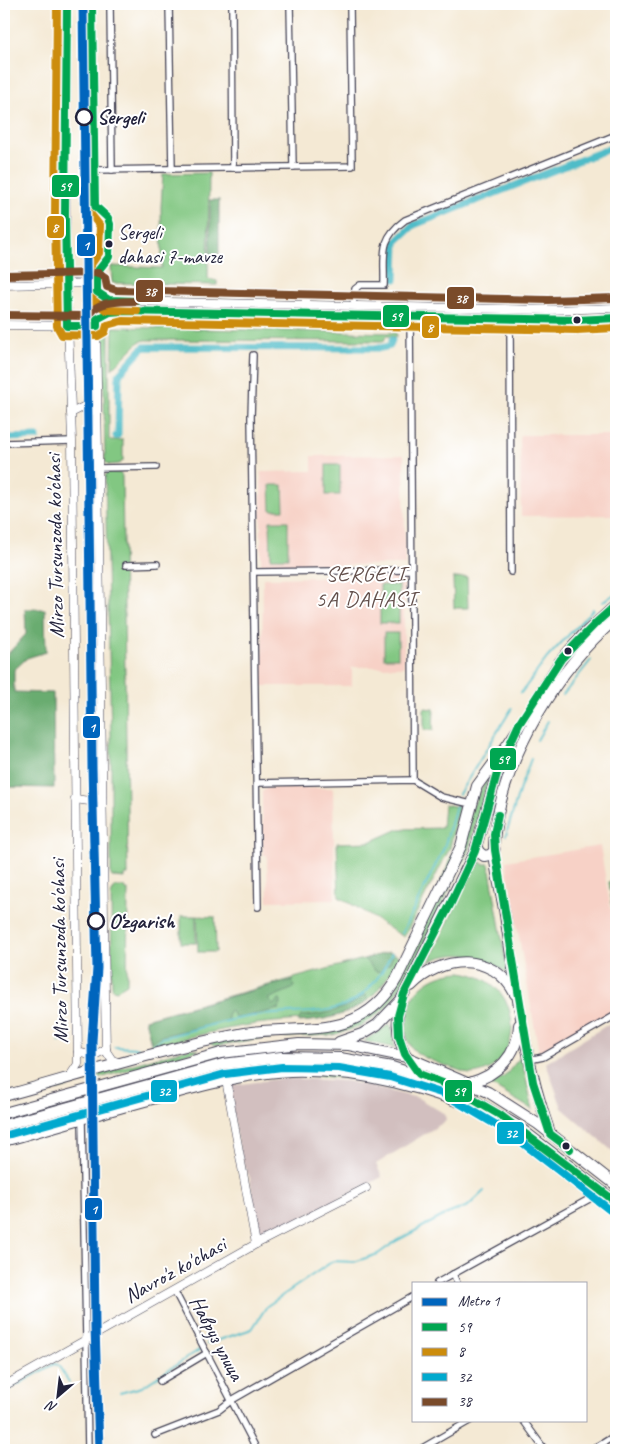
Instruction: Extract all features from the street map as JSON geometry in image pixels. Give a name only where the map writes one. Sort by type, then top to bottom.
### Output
[{"type":"highway","points":[[4,1096],[191,1044],[247,1032],[333,1026],[356,1018],[376,1005],[395,981],[457,854],[480,780],[510,741],[560,661],[583,634],[616,605]]},
{"type":"highway","points":[[550,1134],[533,1082],[519,1005],[494,834],[511,773],[522,746],[562,678],[588,646],[616,619]]},
{"type":"highway","points":[[419,1074],[407,1057],[401,1043],[398,1012],[404,994],[476,846],[494,783],[510,741]]},
{"type":"highway","points":[[476,846],[484,856],[490,855],[495,850]]},
{"type":"highway","points":[[4,1113],[221,1053],[270,1046],[326,1043],[347,1039],[372,1028],[390,1013],[404,994],[430,970],[442,965],[463,962],[484,967],[502,977],[513,991],[519,1005],[519,1032],[511,1054],[492,1074],[470,1083],[448,1085]]},
{"type":"highway","points":[[326,1043],[357,1046],[407,1057],[470,1083],[511,1106],[616,1185]]},
{"type":"highway","points":[[191,1044],[221,1053]]},
{"type":"highway","points":[[4,1126],[224,1064],[304,1056],[340,1058],[372,1062],[419,1074],[448,1085],[500,1114],[616,1202]]},
{"type":"highway","points":[[4,1141],[226,1080],[290,1071],[355,1076],[438,1096],[492,1116],[531,1136]]},
{"type":"highway","points":[[4,1126],[27,1135]]},
{"type":"main road","name":"Mirzo Tursunzoda ko'chasi","points":[[62,1080],[76,1070],[78,1052],[72,441],[66,283],[66,4]]},
{"type":"main road","name":"Mirzo Tursunzoda ko'chasi","points":[[92,4],[106,1049]]},
{"type":"main road","points":[[4,285],[97,283]]},
{"type":"main road","points":[[97,292],[106,298],[115,300],[575,310],[616,308]]},
{"type":"main road","points":[[4,325],[67,326],[97,322],[110,312],[122,311],[510,318],[616,318]]},
{"type":"main road","points":[[71,413],[85,406],[97,412]]},
{"type":"main road","points":[[75,798],[89,801],[102,797]]},
{"type":"main road","points":[[78,1052],[93,1056],[106,1049],[110,1058],[123,1063]]},
{"type":"main road","points":[[226,1080],[256,1244]]},
{"type":"main road","name":"Navro'z ko'chasi","points":[[4,1386],[256,1244],[366,1188]]},
{"type":"street","points":[[110,4],[112,170]]},
{"type":"street","points":[[169,4],[172,169]]},
{"type":"street","points":[[232,4],[233,168]]},
{"type":"street","points":[[290,4],[293,167]]},
{"type":"street","points":[[95,170],[352,166],[350,4]]},
{"type":"street","points":[[353,305],[355,289],[360,285],[384,285],[385,241],[391,230],[405,220],[616,135]]},
{"type":"street","points":[[410,307],[410,570],[413,780]]},
{"type":"street","points":[[510,318],[511,572]]},
{"type":"street","points":[[253,355],[258,907]]},
{"type":"street","points":[[4,443],[72,441]]},
{"type":"street","points":[[97,468],[156,467]]},
{"type":"street","points":[[126,565],[157,564]]},
{"type":"street","points":[[254,572],[410,570]]},
{"type":"street","points":[[257,783],[413,780],[441,797],[471,804]]},
{"type":"street","points":[[529,1060],[543,1057],[616,1015]]},
{"type":"street","points":[[82,1119],[88,1450]]},
{"type":"street","points":[[439,1282],[602,1192]]},
{"type":"street","points":[[453,1274],[457,1282]]},
{"type":"street","name":"Навруз улица","points":[[174,1290],[257,1450]]},
{"type":"street","points":[[232,1400],[412,1297]]},
{"type":"street","points":[[160,1381],[207,1353]]},
{"type":"street","name":"Навруз улица","points":[[155,1435],[219,1410],[232,1400]]},
{"type":"street","points":[[418,1450],[467,1422]]},
{"type":"street","points":[[524,1422],[545,1450]]},
{"type":"street","points":[[593,1450],[616,1436]]},
{"type":"shaded area","points":[[520,435],[616,435],[616,515],[521,516]]},
{"type":"shaded area","points":[[404,455],[405,565],[261,565],[261,472],[312,471],[312,456]]},
{"type":"shaded area","points":[[404,576],[404,667],[352,667],[352,686],[262,686],[263,578]]},
{"type":"shaded area","points":[[267,788],[333,788],[335,900],[268,901],[267,855],[263,855],[262,792]]},
{"type":"shaded area","points":[[600,846],[616,940],[616,1010],[539,1053],[506,861]]},
{"type":"shaded area","points":[[615,1020],[616,1154],[562,1108],[546,1063]]},
{"type":"shaded area","points":[[284,1078],[347,1081],[418,1098],[445,1114],[446,1121],[376,1164],[382,1177],[259,1240],[250,1178],[241,1157],[228,1086]]},
{"type":"green space","points":[[209,173],[208,279],[217,281],[217,285],[112,283],[111,266],[162,268],[161,207],[163,174]]},
{"type":"green space","points":[[210,200],[219,200],[219,254],[210,254]]},
{"type":"green space","points":[[55,290],[61,290],[62,321],[55,321]]},
{"type":"green space","points":[[109,318],[109,440],[123,440],[123,461],[119,464],[108,465],[105,461],[103,335],[104,325]]},
{"type":"green space","points":[[113,327],[396,333],[397,337],[386,336],[384,341],[146,340],[139,342],[112,369]]},
{"type":"green space","points":[[326,465],[340,465],[340,495],[326,495]]},
{"type":"green space","points":[[108,472],[120,473],[122,476],[128,875],[125,875],[125,878],[112,877],[111,875],[111,736],[105,476]]},
{"type":"green space","points":[[270,485],[283,485],[284,510],[271,510]]},
{"type":"green space","points":[[270,521],[288,521],[288,558],[271,558]]},
{"type":"green space","points":[[467,577],[468,608],[454,608],[453,578]]},
{"type":"green space","points":[[380,585],[399,585],[399,623],[380,623]]},
{"type":"green space","points":[[25,609],[45,609],[46,652],[27,658],[14,670],[14,692],[53,693],[54,788],[4,787],[4,658],[26,634]]},
{"type":"green space","points":[[384,633],[398,633],[398,658],[384,658]]},
{"type":"green space","points":[[424,708],[434,709],[433,730],[424,730]]},
{"type":"green space","points":[[490,772],[468,851],[406,979],[385,1009],[361,1026],[333,1035],[262,1038],[215,1046],[209,1043],[246,1036],[332,1030],[395,989],[477,797]]},
{"type":"green space","points":[[444,804],[459,807],[450,848],[404,937],[339,897],[337,843],[370,842],[399,829],[442,828]]},
{"type":"green space","points":[[478,859],[483,864],[489,864],[508,974],[490,962],[470,956],[450,955],[429,962]]},
{"type":"green space","points":[[616,879],[616,929],[609,882]]},
{"type":"green space","points":[[115,887],[124,887],[125,890],[128,890],[127,984],[117,990],[112,989],[111,895]]},
{"type":"green space","points":[[181,916],[196,916],[196,943],[181,943]]},
{"type":"green space","points":[[197,916],[215,917],[216,952],[198,952]]},
{"type":"green space","points":[[389,952],[399,956],[386,980],[372,997],[357,1008],[322,1018],[243,1026],[152,1047],[145,1019]]},
{"type":"green space","points":[[389,952],[394,954],[390,964],[384,966],[381,972],[375,971],[364,959]]},
{"type":"green space","points":[[461,972],[483,979],[499,992],[509,1008],[512,1026],[509,1044],[501,1059],[488,1070],[469,1074],[417,1053],[409,1043],[406,1031],[407,1013],[410,1003],[422,986],[439,976]]},
{"type":"green space","points":[[293,980],[294,988],[268,999],[273,1005],[279,999],[281,1001],[279,1009],[239,1018],[236,1018],[230,1010],[228,1021],[160,1036],[151,1042],[145,1019]]},
{"type":"green space","points":[[365,994],[369,1000],[353,1010],[326,1019],[298,1022],[301,1016],[343,1008]]},
{"type":"green space","points":[[390,1024],[395,1048],[364,1041]]},
{"type":"green space","points":[[191,1048],[199,1050],[4,1105],[4,1100]]},
{"type":"green space","points":[[521,1056],[533,1110],[491,1085],[505,1076]]},
{"type":"green space","points":[[302,1063],[366,1070],[427,1087],[410,1083],[250,1071],[180,1087],[25,1131],[19,1128],[231,1070]]},
{"type":"waterway","points":[[395,279],[396,242],[414,225],[616,146]]},
{"type":"waterway","points":[[116,436],[118,435],[119,374],[144,347],[381,348],[390,346],[392,340]]},
{"type":"waterway","points":[[4,438],[37,437]]},
{"type":"waterway","points":[[603,602],[616,593]]},
{"type":"waterway","points":[[521,693],[547,658],[593,609]]},
{"type":"waterway","points":[[613,642],[616,639]]},
{"type":"waterway","points":[[563,695],[591,660]]},
{"type":"waterway","points":[[459,794],[512,708]]},
{"type":"waterway","points":[[537,740],[548,721]]},
{"type":"waterway","points":[[506,835],[531,759]]},
{"type":"waterway","points":[[402,933],[444,848],[456,806]]},
{"type":"waterway","points":[[153,1045],[161,1038],[231,1020],[254,1016],[317,1011],[350,1003],[365,992],[379,976],[392,953]]},
{"type":"waterway","points":[[59,1042],[65,1040]]},
{"type":"waterway","points":[[114,1047],[139,1048]]},
{"type":"waterway","points":[[207,1344],[252,1329],[267,1306],[333,1261],[354,1262],[378,1254],[396,1241],[447,1214],[468,1206],[484,1191]]},
{"type":"waterway","points":[[120,1393],[142,1387],[199,1350]]},
{"type":"waterway","points":[[4,1392],[54,1364],[58,1365],[69,1382]]},
{"type":"metro line","name":"1","points":[[83,4],[92,767],[97,968],[92,1041],[95,1327],[99,1450]]},
{"type":"transit line","name":"8","points":[[57,4],[55,214],[57,326],[62,335],[98,336],[105,332],[107,325],[122,321],[577,330],[616,328]]},
{"type":"transit line","name":"59","points":[[67,4],[65,214],[67,326],[97,326],[97,319],[110,312],[122,311],[577,320],[616,318]]},
{"type":"transit line","name":"8","points":[[82,4],[85,207],[100,226],[99,253],[87,270],[88,296],[106,310],[137,311]]},
{"type":"transit line","name":"59","points":[[92,4],[95,206],[108,218],[110,224],[109,257],[97,272],[97,292],[109,300],[137,301]]},
{"type":"transit line","name":"38","points":[[4,275],[99,273],[105,277],[107,287],[116,290],[548,300],[616,298]]},
{"type":"transit line","name":"38","points":[[4,315],[88,316],[103,304],[136,301]]},
{"type":"transit line","name":"59","points":[[616,605],[561,659],[519,724],[498,770],[475,851],[450,905],[404,994],[398,1016],[399,1036],[405,1054],[419,1074],[448,1085],[500,1115],[616,1202]]},
{"type":"transit line","name":"59","points":[[498,815],[494,834],[495,850],[533,1082],[550,1134],[570,1149]]},
{"type":"transit line","name":"32","points":[[7,1135],[225,1074],[282,1067],[339,1068],[390,1077],[444,1094],[510,1133],[610,1210]]},
{"type":"place","name":"Sergeli","points":[[84,117]]},
{"type":"place","name":"Sergeli dahasi 7-mavze","points":[[109,244]]},
{"type":"place","name":"O‘zgarish","points":[[96,921]]},
{"type":"district","name":"SERGELI 5A DAHASI","points":[[366,586]]}]
